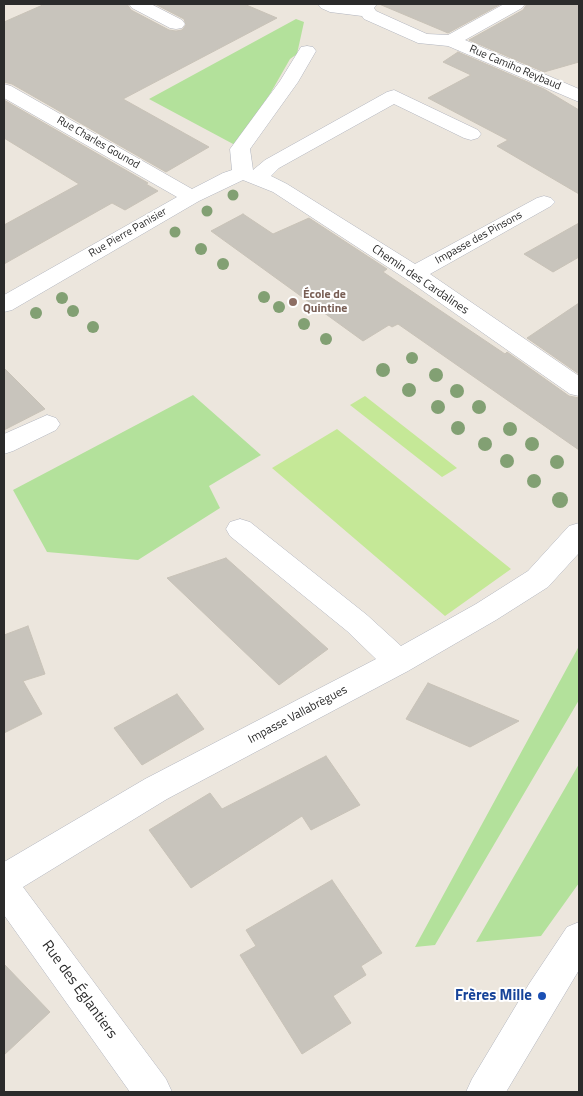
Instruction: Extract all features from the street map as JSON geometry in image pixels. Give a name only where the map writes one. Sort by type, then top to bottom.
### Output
[{"type":"street","points":[[138,4],[176,24]]},
{"type":"street","points":[[327,4],[336,8],[367,7]]},
{"type":"street","points":[[450,41],[516,4]]},
{"type":"street","name":"Rue Camiho Reybaud","points":[[367,7],[370,15],[424,38],[450,41],[579,96]]},
{"type":"street","points":[[307,51],[289,82],[240,149],[250,176],[394,96],[471,134]]},
{"type":"street","name":"Rue Charles Gounod","points":[[4,90],[192,197]]},
{"type":"street","name":"Rue Pierre Panisier","points":[[4,305],[230,177],[250,176]]},
{"type":"street","name":"Chemin des Cardalines","points":[[250,176],[280,188],[414,274],[579,388]]},
{"type":"street","name":"Impasse des Pinsons","points":[[414,274],[544,202]]},
{"type":"street","points":[[4,445],[47,424]]},
{"type":"street","points":[[240,529],[357,623],[398,662]]},
{"type":"street","name":"Impasse Vallabrègues","points":[[4,880],[156,789],[398,662],[486,612],[538,579],[579,533]]},
{"type":"street","name":"Rue des Églantiers","points":[[4,888],[153,1092]]},
{"type":"street","points":[[485,1092],[542,996],[579,939]]},
{"type":"green space","points":[[296,19],[304,22],[297,54],[290,59],[270,94],[235,145],[149,99]]},
{"type":"green space","points":[[193,395],[261,455],[209,486],[220,508],[138,560],[47,552],[13,490]]},
{"type":"green space","points":[[365,396],[457,468],[442,477],[350,405]]},
{"type":"green space","points":[[337,429],[511,569],[445,616],[272,468]]},
{"type":"green space","points":[[579,646],[579,700],[435,945],[415,947]]},
{"type":"green space","points":[[579,764],[579,883],[541,936],[476,942]]},
{"type":"building","points":[[45,4],[127,4],[131,10],[169,30],[176,31],[182,30],[186,25],[184,19],[155,4],[244,4],[277,18],[123,99],[209,147],[166,172],[12,84],[4,82],[4,22]]},
{"type":"building","points":[[379,4],[501,4],[448,33]]},
{"type":"building","points":[[527,4],[579,4],[579,62],[544,72],[469,40],[523,10]]},
{"type":"building","points":[[458,52],[544,89],[579,110],[579,194],[497,146],[508,140],[428,98],[471,75],[443,62]]},
{"type":"building","points":[[4,100],[148,183],[146,184],[158,191],[125,210],[112,203],[4,264],[4,225],[79,184],[4,138]]},
{"type":"building","points":[[243,214],[273,234],[309,218],[387,269],[383,272],[505,354],[507,352],[569,396],[579,398],[579,450],[398,324],[392,327],[389,325],[363,341],[211,231]]},
{"type":"building","points":[[579,223],[579,257],[553,272],[524,254]]},
{"type":"building","points":[[579,303],[579,374],[527,338]]},
{"type":"building","points":[[4,368],[45,409],[4,430]]},
{"type":"building","points":[[226,558],[328,649],[279,685],[167,578]]},
{"type":"building","points":[[28,626],[45,674],[23,681],[42,714],[4,733],[4,635]]},
{"type":"building","points":[[428,683],[519,721],[470,747],[406,719]]},
{"type":"building","points":[[177,694],[204,729],[142,765],[114,728]]},
{"type":"building","points":[[326,756],[360,805],[311,830],[302,816],[191,888],[149,830],[210,793],[222,809]]},
{"type":"building","points":[[332,880],[382,953],[361,966],[366,975],[333,996],[351,1023],[302,1054],[240,955],[256,946],[246,930]]},
{"type":"building","points":[[4,964],[50,1012],[4,1055]]},
{"type":"place","name":"École de Quintine","points":[[293,302]]},
{"type":"place","name":"Frères Mille","points":[[542,996]]}]
